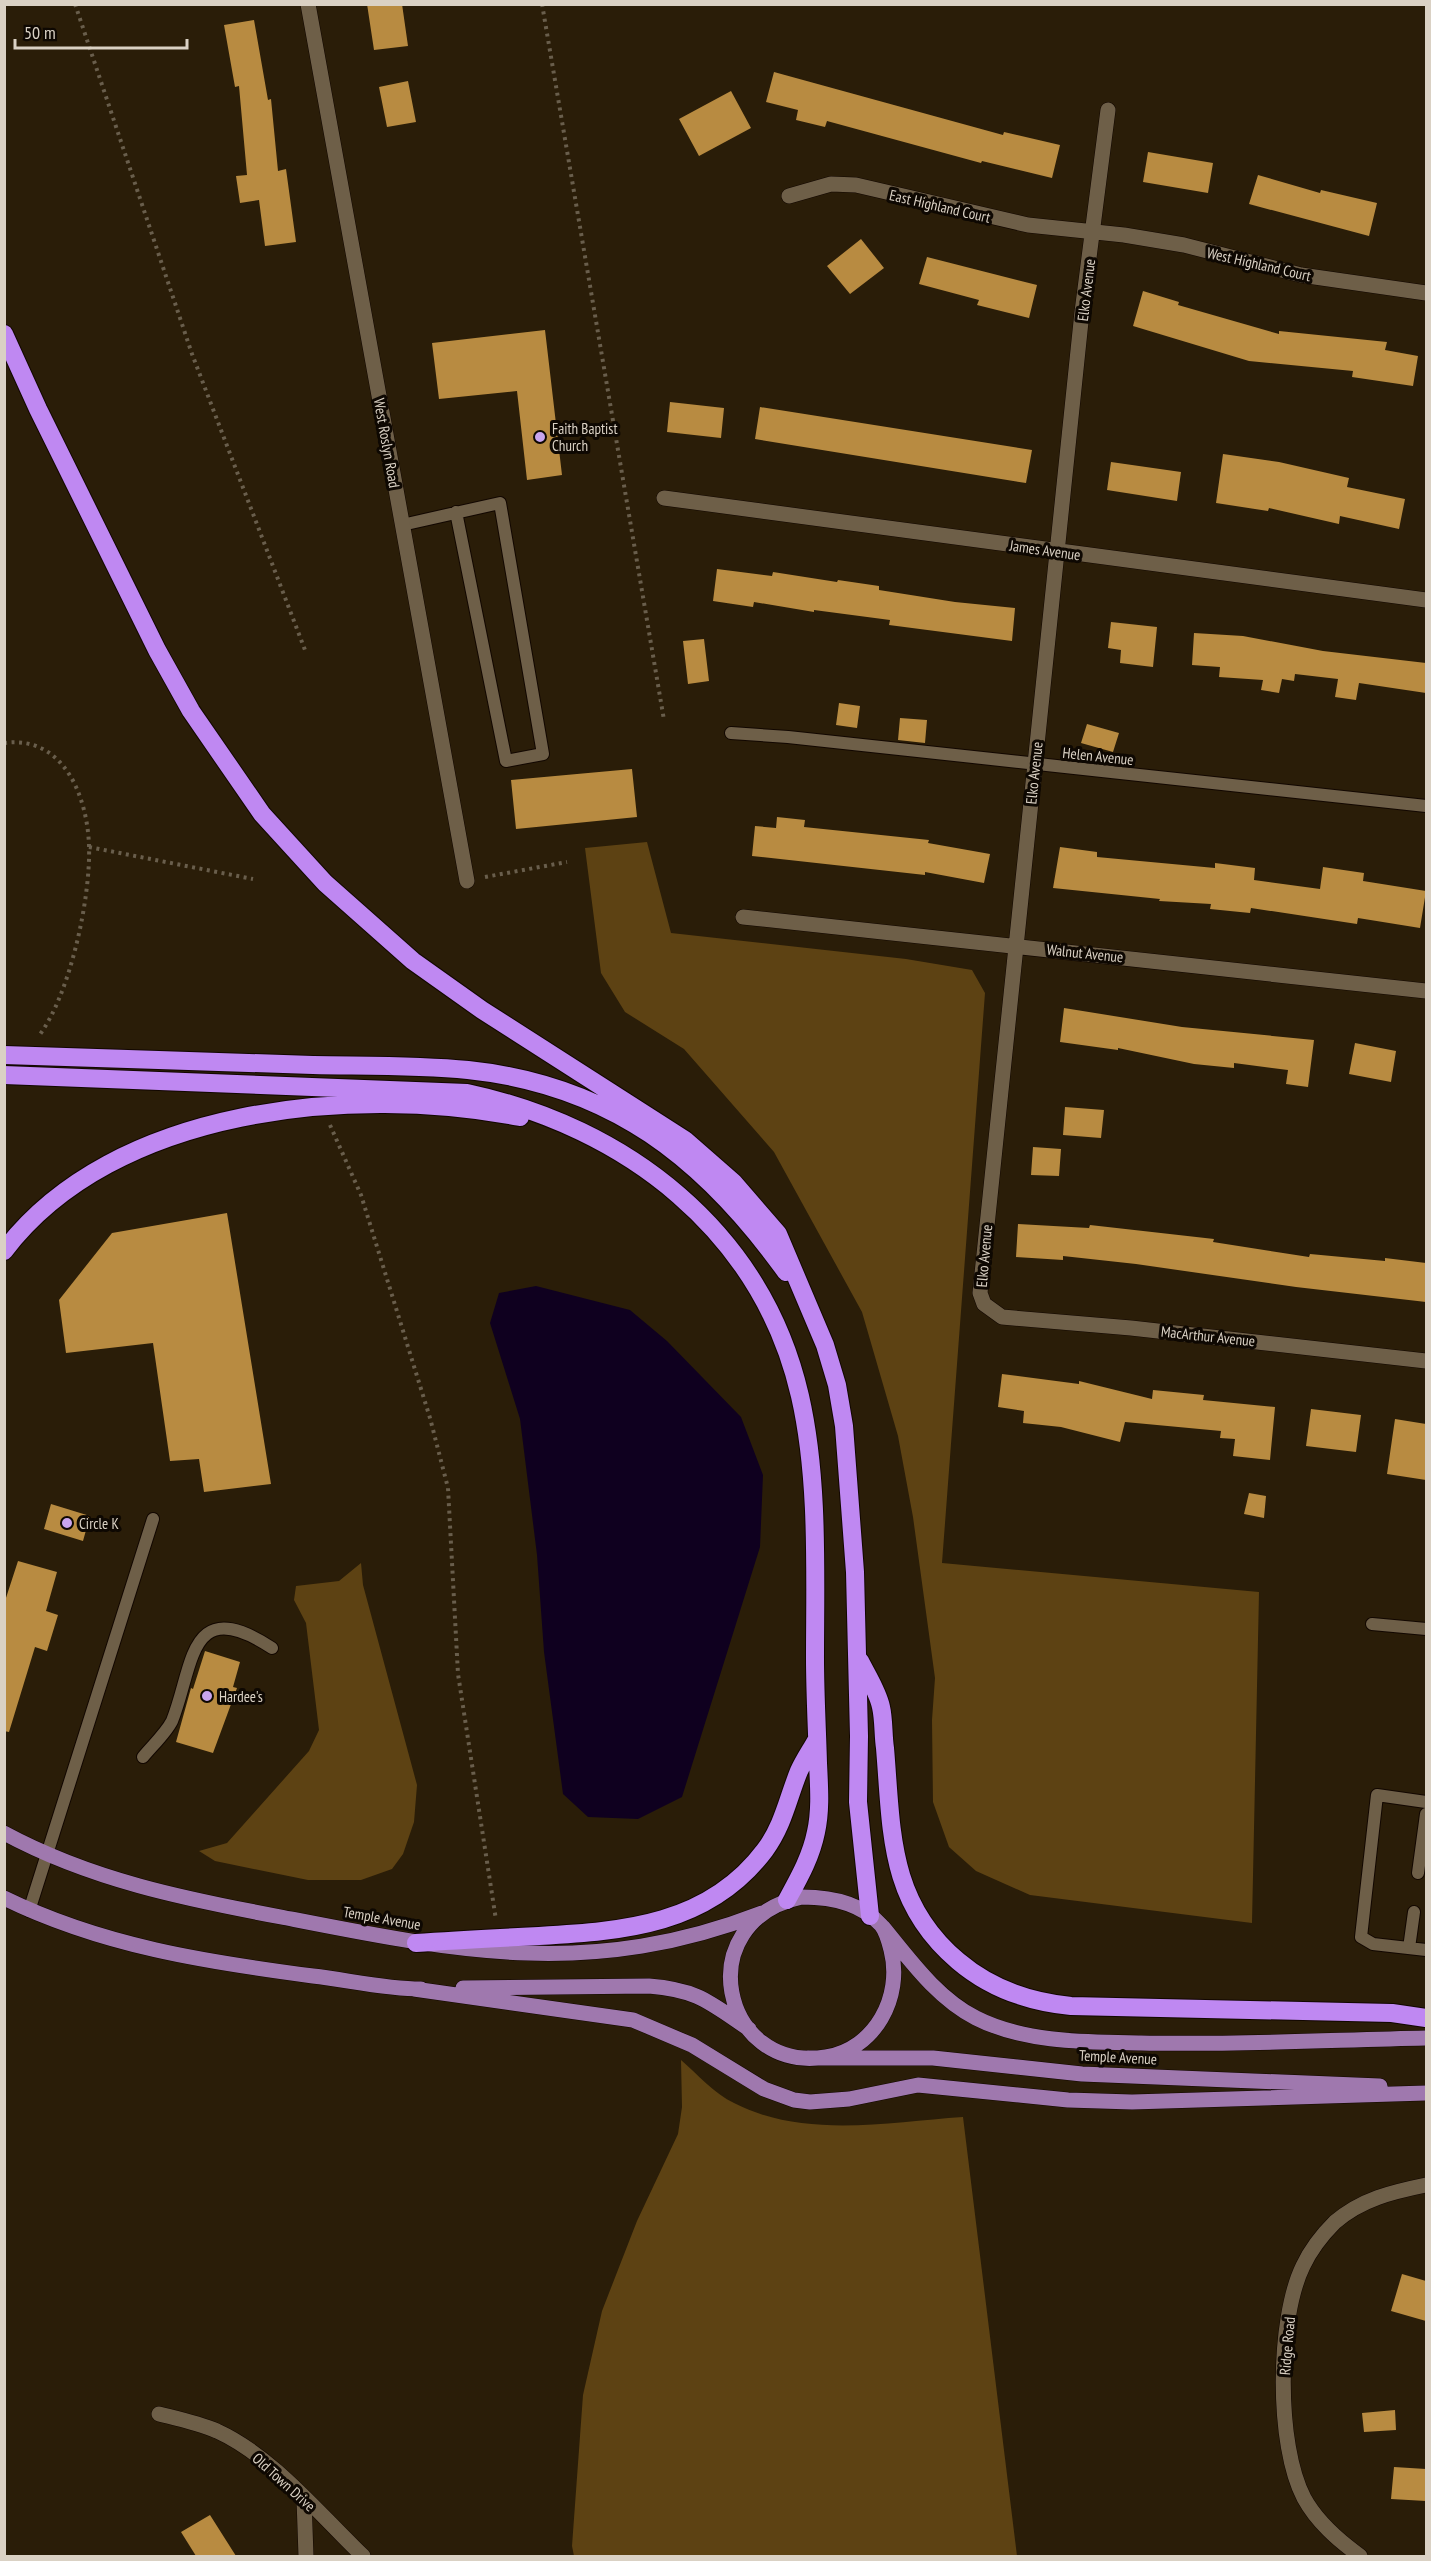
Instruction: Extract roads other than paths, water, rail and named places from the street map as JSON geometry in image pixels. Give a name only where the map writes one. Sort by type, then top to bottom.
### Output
[{"type":"highway","points":[[4,334],[38,409],[157,650],[197,720],[261,814],[325,884],[413,961],[482,1010],[653,1118],[710,1160],[748,1198],[778,1234],[810,1305],[834,1375],[844,1426],[855,1572],[858,1802],[876,1921]]},
{"type":"highway","points":[[4,1055],[466,1070],[543,1085],[619,1115],[664,1143],[701,1172],[747,1220],[810,1305]]},
{"type":"highway","points":[[4,1075],[467,1093],[496,1099],[572,1127],[635,1161],[670,1186],[700,1214],[728,1245],[752,1279],[772,1316],[788,1355],[800,1396],[810,1468],[815,1562],[819,1804],[810,1856],[787,1900]]},
{"type":"highway","points":[[4,1251],[32,1220],[92,1173],[153,1142],[217,1122],[322,1108],[436,1105],[482,1110],[572,1127]]},
{"type":"highway","points":[[857,1655],[881,1706],[890,1825],[901,1879],[917,1914],[937,1941],[958,1962],[986,1982],[1024,1997],[1053,2004],[1392,2013],[1426,2018]]},
{"type":"highway","points":[[416,1942],[633,1928],[664,1921],[707,1903],[726,1890],[766,1850],[785,1815],[799,1771],[817,1739]]},
{"type":"main road","name":"Temple Avenue","points":[[4,1833],[47,1854],[117,1881],[157,1892],[416,1942],[498,1953],[611,1952],[710,1932],[762,1913]]},
{"type":"main road","points":[[414,1989],[668,1988],[699,1996],[749,2029],[775,2050],[808,2058],[826,2057],[851,2048],[872,2031],[883,2016],[891,1998],[895,1979],[894,1960],[876,1921],[830,1898],[802,1897],[787,1900],[762,1913],[747,1928],[737,1944],[730,1973],[734,2003],[749,2029]]},
{"type":"main road","points":[[4,1898],[29,1911],[83,1932],[192,1959],[633,2020],[692,2045],[764,2089],[794,2100],[829,2102],[918,2085],[1092,2101],[1187,2101],[1426,2093]]},
{"type":"main road","name":"Temple Avenue","points":[[876,1921],[919,1970],[952,2002],[983,2021],[1021,2032],[1086,2041],[1161,2043],[1426,2038]]},
{"type":"main road","name":"Temple Avenue","points":[[808,2058],[933,2058],[1082,2074],[1426,2088]]},
{"type":"street","name":"West Roslyn Road","points":[[308,4],[467,881]]},
{"type":"street","name":"Elko Avenue","points":[[991,1311],[984,1304],[980,1293],[1015,946],[1108,110]]},
{"type":"street","name":"East Highland Court","points":[[789,196],[831,184],[856,185],[1028,225],[1093,231]]},
{"type":"street","name":"West Highland Court","points":[[1093,231],[1184,246],[1301,275],[1426,293]]},
{"type":"street","name":"James Avenue","points":[[664,498],[1426,600]]},
{"type":"street","name":"Walnut Avenue","points":[[743,917],[1426,991]]},
{"type":"street","name":"MacArthur Avenue","points":[[991,1311],[1002,1317],[1131,1328],[1426,1361]]},
{"type":"street","name":"Ridge Road","points":[[1360,2556],[1321,2523],[1304,2498],[1293,2472],[1285,2434],[1287,2325],[1294,2291],[1303,2266],[1334,2223],[1356,2207],[1380,2195],[1426,2185]]},
{"type":"street","name":"Old Town Drive","points":[[159,2415],[192,2421],[240,2443],[272,2467],[363,2556]]},
{"type":"street","points":[[304,2499],[306,2556]]},
{"type":"lane","points":[[402,525],[456,512],[500,503],[543,754],[506,761],[456,512]]},
{"type":"lane","name":"Helen Avenue","points":[[731,733],[788,737],[1426,806]]},
{"type":"lane","points":[[29,1911],[153,1519]]},
{"type":"lane","points":[[1372,1624],[1426,1629]]},
{"type":"lane","points":[[143,1756],[171,1723],[188,1664],[201,1637],[217,1629],[228,1630],[256,1638],[272,1648]]},
{"type":"lane","points":[[1426,1802],[1377,1796],[1361,1937],[1373,1944],[1426,1950]]},
{"type":"lane","points":[[1418,1873],[1426,1814]]},
{"type":"lane","points":[[1409,1948],[1414,1912]]},
{"type":"place","name":"Faith Baptist Church","points":[[540,437]]},
{"type":"place","name":"Circle K","points":[[67,1523]]},
{"type":"place","name":"Hardee's","points":[[207,1696]]}]
